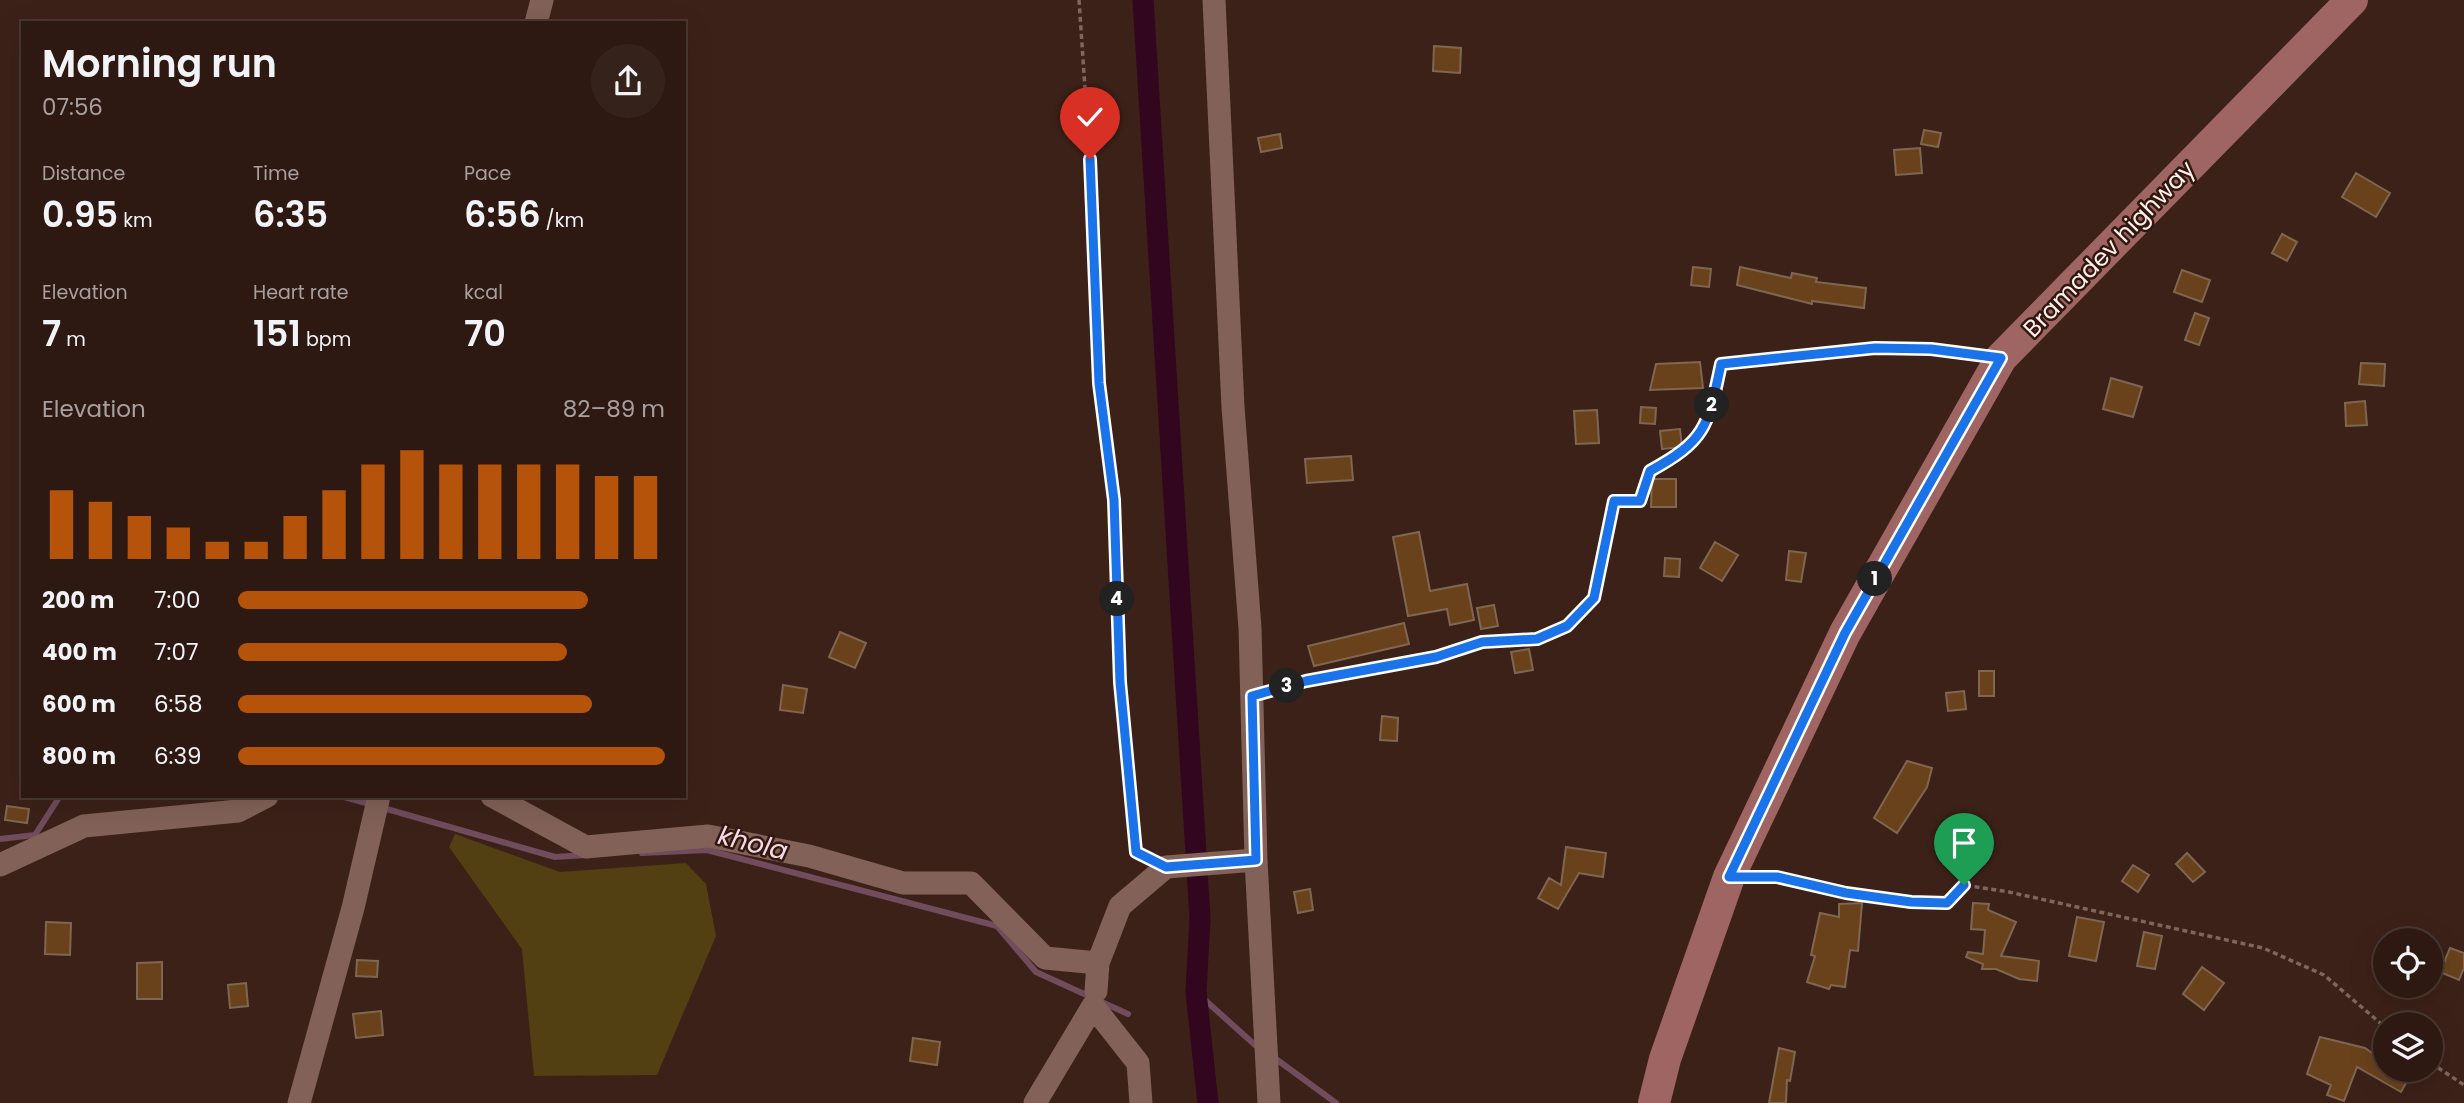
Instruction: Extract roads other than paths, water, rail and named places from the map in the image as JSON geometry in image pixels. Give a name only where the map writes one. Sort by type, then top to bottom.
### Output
[{"type":"street","points":[[537,21],[542,0]]},
{"type":"street","points":[[1214,0],[1233,407],[1250,628],[1256,860],[1269,1103]]},
{"type":"street","name":"Bramadev highway","points":[[1654,1103],[1665,1059],[1729,877],[1845,633],[2001,358],[2352,0]]},
{"type":"street","points":[[0,865],[84,826],[238,811],[263,798]]},
{"type":"street","points":[[299,1103],[353,908],[379,798]]},
{"type":"street","points":[[496,798],[586,847],[708,836],[809,856],[903,883],[971,883],[1045,958],[1098,963]]},
{"type":"street","points":[[1096,991],[1098,963],[1120,906],[1166,867],[1256,860]]},
{"type":"street","points":[[1035,1103],[1093,1006],[1138,1063],[1141,1103]]},
{"type":"waterway","points":[[1143,0],[1200,918],[1196,992],[1208,1103]]},
{"type":"waterway","name":"khola","points":[[0,839],[35,835],[59,798]]},
{"type":"waterway","name":"khola","points":[[348,798],[555,857],[586,855]]},
{"type":"waterway","name":"khola","points":[[642,853],[707,850],[997,926],[1036,972],[1128,1014]]},
{"type":"waterway","name":"khola","points":[[1196,992],[1255,1045]]},
{"type":"waterway","name":"khola","points":[[1276,1059],[1336,1103]]}]
